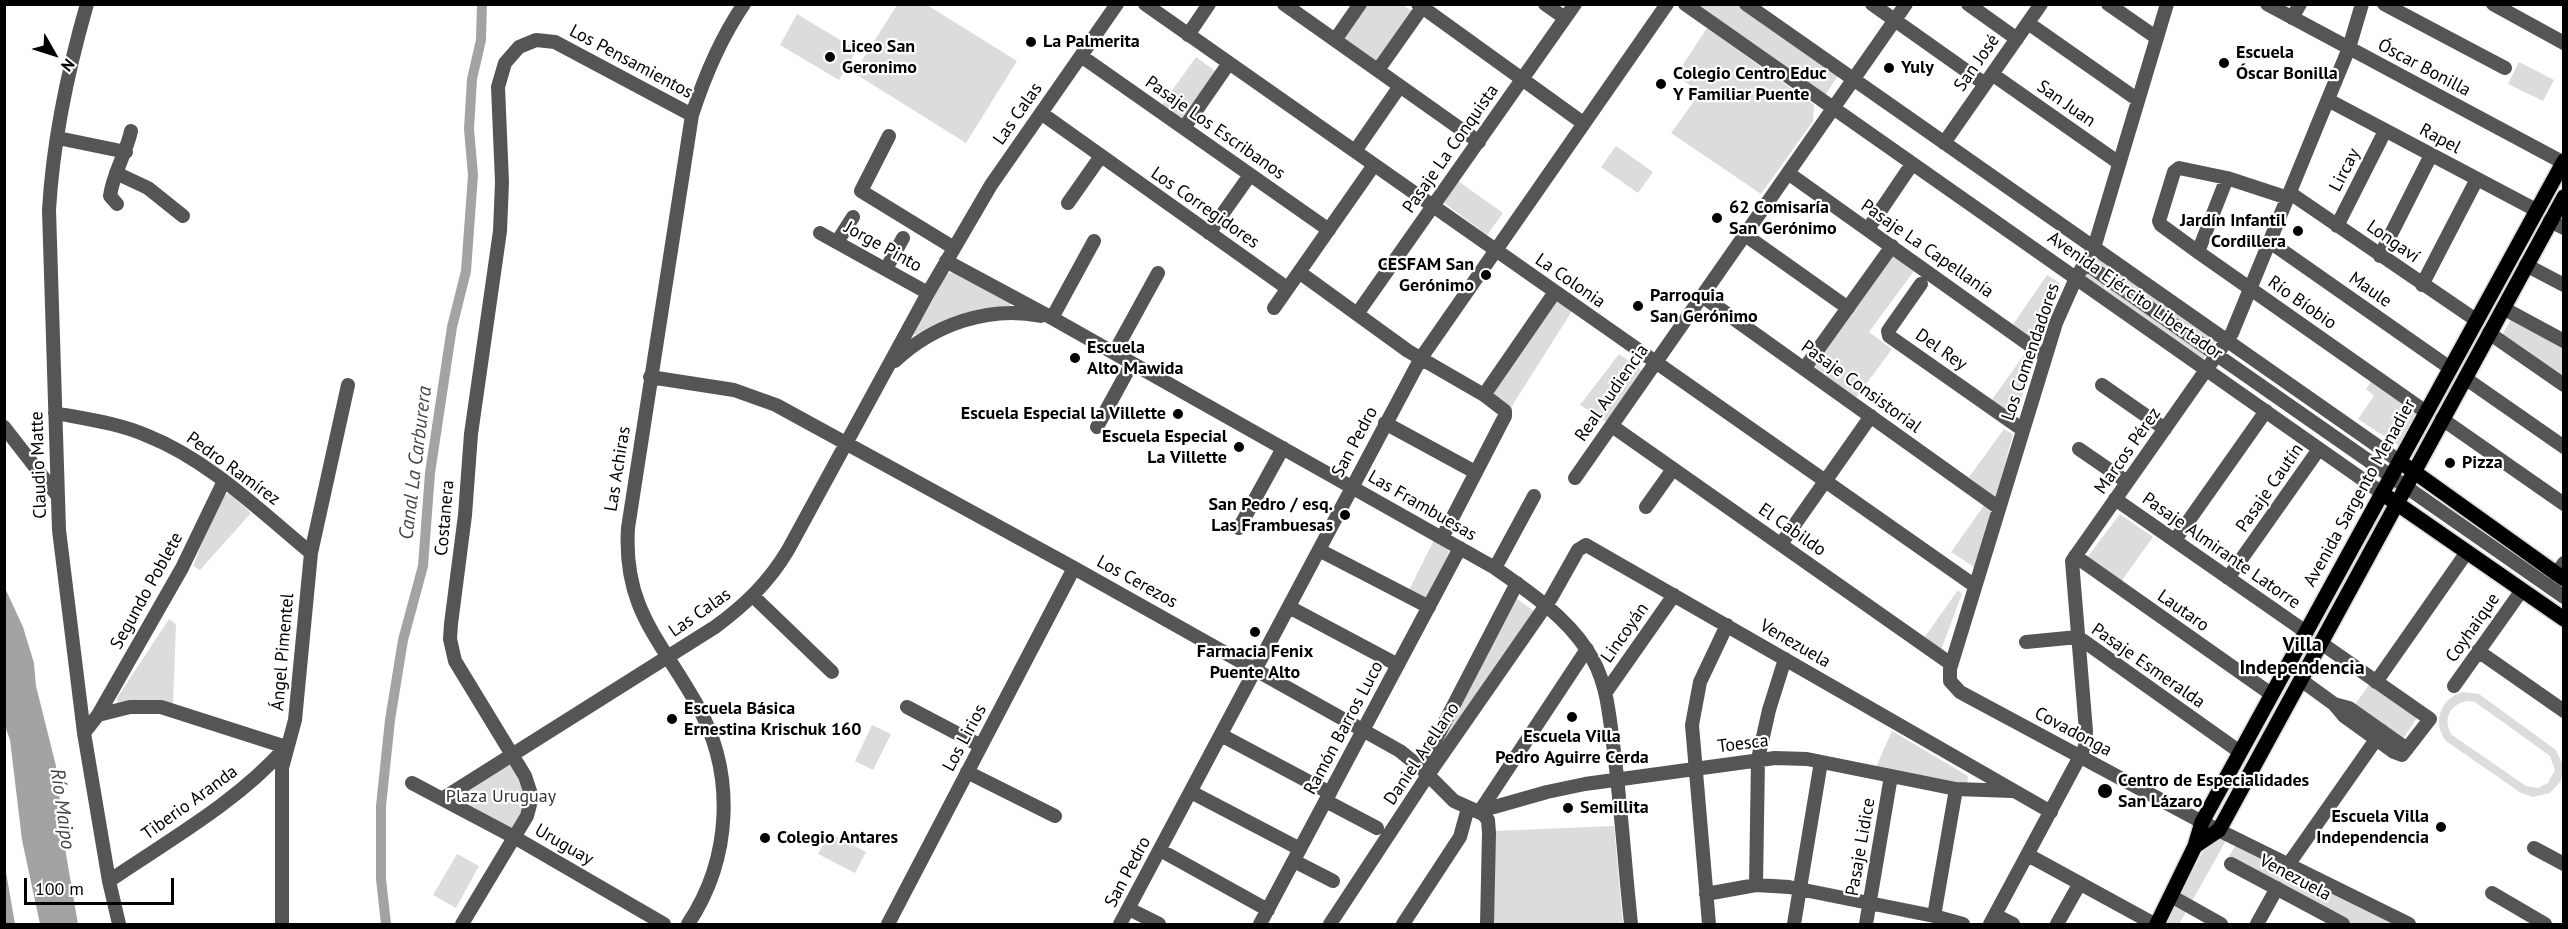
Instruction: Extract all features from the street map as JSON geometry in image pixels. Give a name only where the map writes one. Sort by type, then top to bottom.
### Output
[{"type":"main road","name":"Avenida Sargento Menadier","points":[[2156,924],[2195,846],[2202,822],[2563,162]]},
{"type":"main road","name":"Avenida Sargento Menadier","points":[[2195,846],[2219,830],[2526,265],[2557,224],[2564,197]]},
{"type":"main road","name":"Avenida Ejército Libertador","points":[[2399,461],[2561,572]]},
{"type":"main road","name":"Avenida Ejército Libertador","points":[[2382,493],[2564,619]]},
{"type":"street","name":"Claudio Matte","points":[[87,4],[77,40],[51,178],[48,233],[57,495],[84,733],[109,881],[119,924]]},
{"type":"street","name":"Las Achiras","points":[[688,924],[704,899],[714,872],[723,827],[723,788],[718,759],[708,727],[697,703],[667,657],[636,602],[630,580],[627,552],[628,522],[692,115],[709,66],[729,25],[744,4]]},
{"type":"street","name":"Las Calas","points":[[442,798],[715,627],[753,596],[781,562],[928,293],[991,185],[1117,4]]},
{"type":"street","name":"La Colonia","points":[[1145,4],[1975,586]]},
{"type":"street","points":[[1188,34],[1209,4]]},
{"type":"street","points":[[1284,4],[1479,141]]},
{"type":"street","points":[[1335,40],[1360,4]]},
{"type":"street","points":[[1545,4],[1565,18]]},
{"type":"street","name":"Pasaje La Conquista","points":[[1357,314],[1575,4]]},
{"type":"street","name":"San Pedro","points":[[1120,924],[1421,358],[1667,4]]},
{"type":"street","name":"Avenida Ejército Libertador","points":[[1685,4],[2382,493]]},
{"type":"street","name":"Avenida Ejército Libertador","points":[[1746,4],[2399,461]]},
{"type":"street","name":"San Juan","points":[[1872,4],[1895,21],[2119,163]]},
{"type":"street","name":"Real Audiencia","points":[[1575,478],[1906,4]]},
{"type":"street","points":[[1968,4],[2017,39]]},
{"type":"street","name":"San José","points":[[1944,143],[2041,4]]},
{"type":"street","points":[[2108,4],[2157,39]]},
{"type":"street","name":"Los Comendadores","points":[[1950,681],[1951,663],[2045,356],[2056,323],[2076,278],[2094,248],[2167,4]]},
{"type":"street","name":"Óscar Bonilla","points":[[2267,4],[2563,162]]},
{"type":"street","points":[[2292,18],[2300,4]]},
{"type":"street","name":"Marcos Pérez","points":[[2074,556],[2228,340],[2349,48],[2362,4]]},
{"type":"street","points":[[2384,4],[2505,68]]},
{"type":"street","points":[[2493,4],[2564,43]]},
{"type":"street","points":[[1378,70],[1420,7],[1583,123]]},
{"type":"street","points":[[2028,23],[2138,100]]},
{"type":"street","name":"Los Pensamientos","points":[[500,76],[509,56],[519,47],[536,40],[549,40],[561,44],[692,115]]},
{"type":"street","name":"Pasaje Los Escribanos","points":[[1081,56],[1329,230]]},
{"type":"street","points":[[1184,128],[1229,63]]},
{"type":"street","name":"Costanera","points":[[462,924],[530,810],[532,797],[529,782],[455,661],[450,639],[471,434],[500,231],[502,182],[498,93],[500,76]]},
{"type":"street","points":[[1355,152],[1400,86]]},
{"type":"street","name":"Rapel","points":[[2328,100],[2536,210]]},
{"type":"street","name":"Los Corregidores","points":[[1041,113],[1287,288]]},
{"type":"street","points":[[117,204],[110,196],[131,131]]},
{"type":"street","name":"Lircay","points":[[2337,226],[2385,131]]},
{"type":"street","points":[[889,135],[861,191],[954,248]]},
{"type":"street","points":[[58,138],[126,152]]},
{"type":"street","points":[[2380,256],[2431,155]]},
{"type":"street","points":[[1068,203],[1101,156]]},
{"type":"street","points":[[1868,229],[1912,164]]},
{"type":"street","points":[[1274,308],[1374,165]]},
{"type":"street","name":"Longaví","points":[[2159,223],[2176,169],[2227,178],[2289,196],[2476,320]]},
{"type":"street","points":[[116,173],[148,188],[183,216]]},
{"type":"street","name":"Pasaje La Capellanía","points":[[1788,173],[2045,356]]},
{"type":"street","points":[[1209,233],[1250,175]]},
{"type":"street","points":[[2198,252],[2227,178]]},
{"type":"street","points":[[2422,285],[2477,179]]},
{"type":"street","points":[[837,242],[853,217]]},
{"type":"street","name":"Río Bíobio","points":[[2159,223],[2426,412]]},
{"type":"street","name":"Jorge Pinto","points":[[820,233],[928,293]]},
{"type":"street","points":[[1745,235],[1848,308]]},
{"type":"street","points":[[886,269],[903,238]]},
{"type":"street","points":[[1052,318],[1094,241]]},
{"type":"street","name":"Maule","points":[[2270,242],[2450,368]]},
{"type":"street","points":[[1804,369],[1892,246]]},
{"type":"street","name":"Las Frambuesas","points":[[946,261],[1052,318],[1495,568],[1545,605],[1567,626],[1587,650],[1606,692],[1631,924]]},
{"type":"street","points":[[2085,263],[2564,597]]},
{"type":"street","points":[[2526,265],[2564,285]]},
{"type":"street","points":[[1299,272],[1421,358],[1501,407],[1505,416],[1442,538]]},
{"type":"street","points":[[1114,353],[1158,273]]},
{"type":"street","name":"Del Rey","points":[[1921,284],[1888,331],[1889,336],[2023,430]]},
{"type":"street","points":[[1484,395],[1556,292]]},
{"type":"street","name":"Pasaje Consistorial","points":[[1702,296],[1999,508]]},
{"type":"street","points":[[2503,308],[2564,341]]},
{"type":"street","name":"Las Calas","points":[[887,369],[923,339],[964,321],[1004,314],[1052,318]]},
{"type":"street","points":[[2489,333],[2564,385]]},
{"type":"street","points":[[1097,427],[1132,363]]},
{"type":"street","name":"Los Cerezos","points":[[650,376],[717,386],[752,395],[776,405],[1364,729],[1400,751],[1425,771],[1454,801],[1474,810]]},
{"type":"street","points":[[2465,378],[2564,447]]},
{"type":"street","name":"Ángel Pimentel","points":[[282,924],[282,768],[296,712],[311,553],[348,385]]},
{"type":"street","points":[[2102,385],[2165,429]]},
{"type":"street","points":[[2175,540],[2266,411]]},
{"type":"street","name":"Pedro Ramírez","points":[[55,413],[118,426],[148,435],[183,453],[224,481],[311,553]]},
{"type":"street","points":[[1781,544],[1871,417]]},
{"type":"street","points":[[2442,419],[2564,504]]},
{"type":"street","points":[[1385,423],[1475,472]]},
{"type":"street","points":[[4,426],[57,495]]},
{"type":"street","name":"El Cabildo","points":[[1612,426],[1951,663]]},
{"type":"street","points":[[1239,528],[1283,448]]},
{"type":"street","name":"Pasaje Almirante Latorre","points":[[2079,449],[2127,482]]},
{"type":"street","name":"Pasaje Cautín","points":[[2228,578],[2319,449]]},
{"type":"street","points":[[1646,507],[1673,469]]},
{"type":"street","name":"Segundo Poblete","points":[[84,733],[98,715],[182,568],[224,481]]},
{"type":"street","points":[[1495,568],[1534,496]]},
{"type":"street","name":"Pasaje Almirante Latorre","points":[[2115,499],[2306,632]]},
{"type":"street","name":"Venezuela","points":[[1545,605],[1578,550],[1586,545],[2051,812]]},
{"type":"street","name":"Ramón Barros Luco","points":[[1260,924],[1460,548]]},
{"type":"street","points":[[1319,550],[1429,607]]},
{"type":"street","points":[[2376,682],[2467,552]]},
{"type":"street","points":[[2013,924],[1993,920],[2081,757],[2086,731],[2071,566],[2074,556]]},
{"type":"street","name":"Lautaro","points":[[2074,556],[2271,694]]},
{"type":"street","name":"Los Lirios","points":[[888,924],[1074,568]]},
{"type":"street","points":[[1425,771],[1516,584]]},
{"type":"street","name":"Coyhaique","points":[[2454,686],[2522,590]]},
{"type":"street","name":"Lincoyán","points":[[1606,692],[1674,595]]},
{"type":"street","points":[[753,596],[832,672]]},
{"type":"street","name":"Daniel Arellano","points":[[1333,924],[1425,771],[1545,605]]},
{"type":"street","points":[[1288,607],[1398,665]]},
{"type":"street","points":[[1709,924],[1692,724],[1696,694],[1706,667],[1727,625]]},
{"type":"street","name":"Pasaje Esmeralda","points":[[2026,642],[2078,637],[2240,752]]},
{"type":"street","points":[[2301,680],[2334,704],[2344,716],[2379,735],[2402,755],[2430,719],[2321,643]]},
{"type":"street","points":[[1403,924],[1460,837],[1474,810],[1587,650]]},
{"type":"street","points":[[2478,651],[2564,711]]},
{"type":"street","points":[[1756,885],[1758,759],[1768,710],[1785,659]]},
{"type":"street","name":"Covadonga","points":[[1950,681],[1960,692],[2202,822],[2409,924]]},
{"type":"street","points":[[98,715],[130,707],[161,707],[286,747]]},
{"type":"street","points":[[907,707],[981,746]]},
{"type":"street","points":[[1221,735],[1377,828]]},
{"type":"street","points":[[2288,865],[2379,735]]},
{"type":"street","name":"Tiberio Aranda","points":[[109,881],[232,797],[269,766],[286,747]]},
{"type":"street","name":"Toesca","points":[[1474,810],[1547,792],[1617,779],[1758,759],[1793,758],[1956,789],[2013,791]]},
{"type":"street","points":[[1794,924],[1821,762]]},
{"type":"street","points":[[967,772],[1055,816]]},
{"type":"street","name":"Pasaje Lidice","points":[[1866,924],[1891,776]]},
{"type":"street","name":"Uruguay","points":[[412,783],[514,837],[664,924]]},
{"type":"street","points":[[1934,916],[1956,789]]},
{"type":"street","points":[[1191,792],[1297,855],[1333,881]]},
{"type":"street","points":[[1474,810],[1488,820],[1490,832],[1487,924]]},
{"type":"street","points":[[2534,848],[2564,864]]},
{"type":"street","points":[[1160,850],[1268,910]]},
{"type":"street","points":[[2028,855],[2156,924]]},
{"type":"street","name":"Venezuela","points":[[2231,864],[2338,923]]},
{"type":"street","points":[[2057,924],[2080,883]]},
{"type":"street","points":[[1706,894],[1756,885],[1800,889],[1963,924]]},
{"type":"street","points":[[2257,924],[2277,888]]},
{"type":"street","points":[[2492,893],[2545,924]]},
{"type":"street","points":[[2171,896],[2221,924]]},
{"type":"street","points":[[1129,909],[1159,924]]},
{"type":"green space","points":[[897,5],[927,5],[1017,61],[966,143],[854,73]]},
{"type":"green space","points":[[1363,5],[1403,5],[1412,11],[1377,62],[1344,40],[1341,35]]},
{"type":"green space","points":[[1695,5],[1739,5],[1838,76],[1825,95]]},
{"type":"green space","points":[[797,14],[857,50],[839,80],[780,45]]},
{"type":"green space","points":[[1707,28],[1814,105],[1813,121],[1761,194],[1671,133],[1700,93],[1676,75]]},
{"type":"green space","points":[[1196,57],[1218,73],[1183,120],[1161,106]]},
{"type":"green space","points":[[2519,62],[2554,80],[2543,101],[2508,84]]},
{"type":"green space","points":[[1616,146],[1653,172],[1638,193],[1601,167]]},
{"type":"green space","points":[[1458,181],[1503,213],[1487,235],[1443,202]]},
{"type":"green space","points":[[1890,253],[1914,271],[1869,332],[1892,349],[1855,399],[1808,366]]},
{"type":"green space","points":[[2096,257],[2101,258],[2217,340],[2203,359],[2085,278],[2084,273]]},
{"type":"green space","points":[[955,272],[1012,303],[1009,306],[970,312],[916,335],[911,333],[944,274]]},
{"type":"green space","points":[[2047,275],[2060,283],[2039,345],[2012,326]]},
{"type":"green space","points":[[1554,299],[1572,311],[1510,409],[1488,394]]},
{"type":"green space","points":[[2511,319],[2563,348],[2563,380],[2502,335]]},
{"type":"green space","points":[[2026,352],[2033,357],[2016,418],[1991,401]]},
{"type":"green space","points":[[1619,354],[1643,371],[1608,423],[1580,405]]},
{"type":"green space","points":[[2372,380],[2419,413],[2399,446],[2358,419],[2374,396],[2366,389]]},
{"type":"green space","points":[[2004,429],[2013,434],[1996,498],[1969,477]]},
{"type":"green space","points":[[229,493],[251,513],[200,570],[193,566],[220,498]]},
{"type":"green space","points":[[1985,504],[1992,508],[1974,567],[1951,552]]},
{"type":"green space","points":[[2120,514],[2153,537],[2120,583],[2086,559]]},
{"type":"green space","points":[[1434,540],[1448,548],[1449,553],[1426,598],[1409,590]]},
{"type":"green space","points":[[1958,590],[1962,594],[1941,650],[1924,638]]},
{"type":"green space","points":[[1514,597],[1534,611],[1434,763],[1429,760]]},
{"type":"green space","points":[[169,619],[176,624],[173,706],[118,705],[117,698]]},
{"type":"green space","points":[[2370,683],[2418,716],[2403,739],[2354,706]]},
{"type":"green space","points":[[2462,692],[2479,694],[2556,750],[2563,765],[2561,781],[2550,793],[2533,797],[2521,793],[2446,741],[2439,719],[2444,706],[2454,695]],"holes":[[[2462,702],[2475,702],[2550,756],[2555,770],[2548,783],[2538,788],[2526,786],[2452,735],[2448,724],[2452,709]]]},
{"type":"green space","points":[[872,725],[891,734],[873,770],[855,761]]},
{"type":"green space","points":[[1892,731],[1968,776],[1967,784],[1876,767]]},
{"type":"green space","name":"Plaza Uruguay","points":[[505,763],[519,776],[525,796],[522,816],[509,830],[462,803],[461,796],[464,790]]},
{"type":"green space","points":[[1614,826],[1623,924],[1492,924],[1494,831]]},
{"type":"green space","points":[[829,833],[866,852],[855,873],[818,854]]},
{"type":"green space","points":[[2241,837],[2407,924],[2348,924],[2227,859]]},
{"type":"green space","points":[[2211,838],[2227,839],[2179,924],[2163,924]]},
{"type":"green space","points":[[457,854],[479,866],[456,908],[433,895]]},
{"type":"shaded area","points":[[5,588],[23,627],[34,663],[36,686],[56,766],[66,854],[78,924],[40,924],[22,840],[10,740],[5,726]]},
{"type":"shaded area","points":[[5,866],[15,924],[6,924]]},
{"type":"waterway","name":"Canal La Carburera","points":[[386,924],[381,879],[381,806],[390,720],[403,640],[423,566],[430,473],[452,327],[466,271],[473,175],[469,129],[472,79],[481,40],[482,4]]},
{"type":"place","name":"La Palmerita","points":[[1031,42]]},
{"type":"place","name":"Liceo San Geronimo","points":[[830,57]]},
{"type":"place","name":"Escuela Óscar Bonilla","points":[[2224,63]]},
{"type":"place","name":"Yuly","points":[[1889,68]]},
{"type":"place","name":"Colegio Centro Educ Y Familiar Puente","points":[[1661,84]]},
{"type":"place","name":"62 Comisaría San Gerónimo","points":[[1717,218]]},
{"type":"place","name":"Jardín Infantil Cordillera","points":[[2298,231]]},
{"type":"place","name":"CESFAM San Gerónimo","points":[[1486,275]]},
{"type":"place","name":"Parroquia San Gerónimo","points":[[1638,306]]},
{"type":"place","name":"Escuela Alto Mawida","points":[[1075,358]]},
{"type":"place","name":"Escuela Especial la Villette","points":[[1178,414]]},
{"type":"place","name":"Escuela Especial La Villette","points":[[1239,447]]},
{"type":"place","name":"Pizza","points":[[2450,463]]},
{"type":"place","name":"San Pedro / esq. Las Frambuesas","points":[[1345,515]]},
{"type":"place","name":"Farmacia Fenix Puente Alto","points":[[1255,632]]},
{"type":"place","name":"Escuela Villa Pedro Aguirre Cerda","points":[[1572,717]]},
{"type":"place","name":"Escuela Básica Ernestina Krischuk 160","points":[[672,719]]},
{"type":"place","name":"Centro de Especialidades San Lázaro","points":[[2105,791]]},
{"type":"place","name":"Semillita","points":[[1568,808]]},
{"type":"place","name":"Escuela Villa Independencia","points":[[2441,827]]},
{"type":"place","name":"Colegio Antares","points":[[765,838]]},
{"type":"district","name":"Villa Independencia","points":[[2302,656]]},
{"type":"water label","name":"Río Maipo","points":[[62,809]]}]
